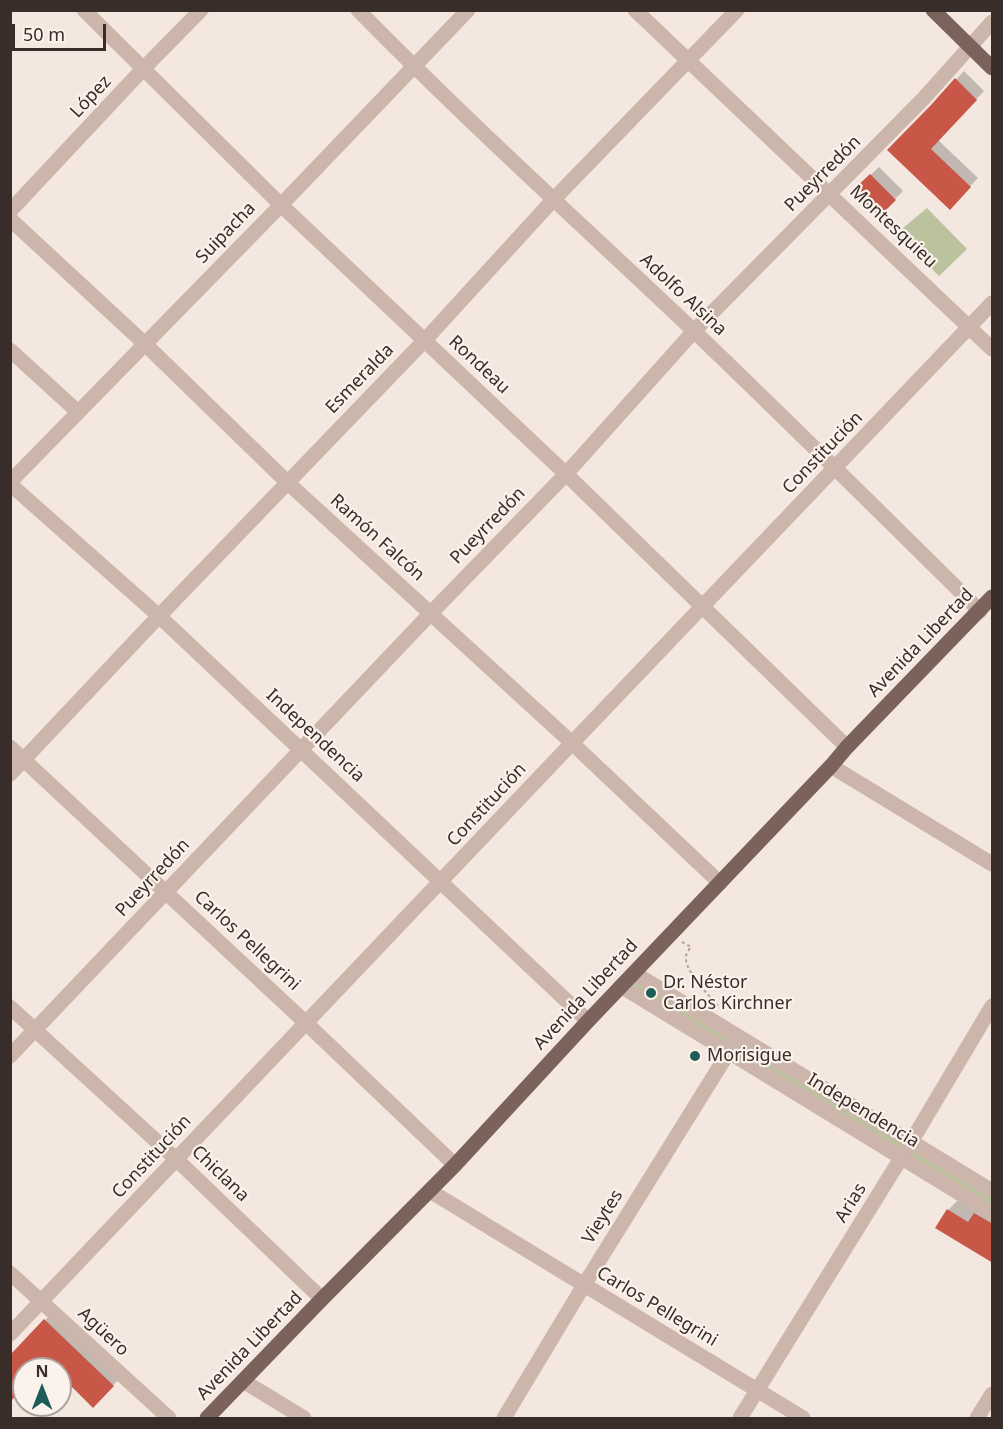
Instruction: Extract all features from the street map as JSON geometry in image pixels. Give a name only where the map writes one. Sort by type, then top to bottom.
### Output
[{"type":"main road","points":[[933,10],[993,68]]},
{"type":"main road","name":"Avenida Libertad","points":[[207,1419],[322,1299],[455,1166],[621,986],[847,747],[993,597]]},
{"type":"street","name":"Rondeau","points":[[84,10],[281,205],[566,474],[847,747]]},
{"type":"street","name":"López","points":[[10,211],[201,10]]},
{"type":"street","name":"Adolfo Alsina","points":[[358,10],[413,67],[836,468],[980,611]]},
{"type":"street","name":"Suipacha","points":[[10,483],[468,10]]},
{"type":"street","name":"Montesquieu","points":[[635,10],[993,349]]},
{"type":"street","name":"Esmeralda","points":[[10,774],[425,340],[553,200],[737,10]]},
{"type":"street","name":"Pueyrredón","points":[[10,1056],[566,474],[694,331],[924,98],[993,22]]},
{"type":"street","name":"Ramón Falcón","points":[[10,219],[145,344],[287,482],[572,743],[720,883]]},
{"type":"street","name":"Constitución","points":[[10,1334],[993,303]]},
{"type":"street","points":[[10,350],[78,412]]},
{"type":"street","name":"Independencia","points":[[10,483],[159,616],[588,1021]]},
{"type":"street","name":"Carlos Pellegrini","points":[[10,747],[306,1023],[455,1166]]},
{"type":"street","points":[[831,766],[993,864]]},
{"type":"street","name":"Independencia","points":[[634,973],[993,1191]]},
{"type":"street","name":"Independencia","points":[[621,986],[993,1213]]},
{"type":"street","name":"Arias","points":[[740,1419],[902,1158],[993,1006]]},
{"type":"street","name":"Chiclana","points":[[10,1007],[176,1159],[322,1299]]},
{"type":"street","name":"Vieytes","points":[[504,1419],[738,1037]]},
{"type":"street","name":"Carlos Pellegrini","points":[[430,1191],[803,1419]]},
{"type":"street","name":"Agüero","points":[[10,1273],[169,1419]]},
{"type":"street","points":[[243,1381],[304,1419]]},
{"type":"street","points":[[977,1419],[993,1394]]},
{"type":"path","points":[[670,935],[691,947],[686,954],[686,960],[698,982],[726,1014],[720,1025]]},
{"type":"green space","points":[[927,208],[967,249],[939,276],[897,233]]},
{"type":"green space","points":[[634,973],[992,1191],[992,1213],[621,986]]},
{"type":"building","points":[[955,78],[977,100],[931,149],[971,187],[950,210],[887,150]]},
{"type":"building","points":[[870,174],[896,200],[879,217],[852,191]]},
{"type":"building","points":[[947,1209],[968,1222],[974,1213],[993,1224],[993,1263],[935,1228]]},
{"type":"building","points":[[44,1319],[114,1386],[93,1408],[72,1387],[72,1357],[12,1357],[12,1400],[10,1402],[10,1355]]},
{"type":"place","name":"Dr. Néstor Carlos Kirchner","points":[[651,993]]},
{"type":"place","name":"Morisigue","points":[[695,1056]]}]
